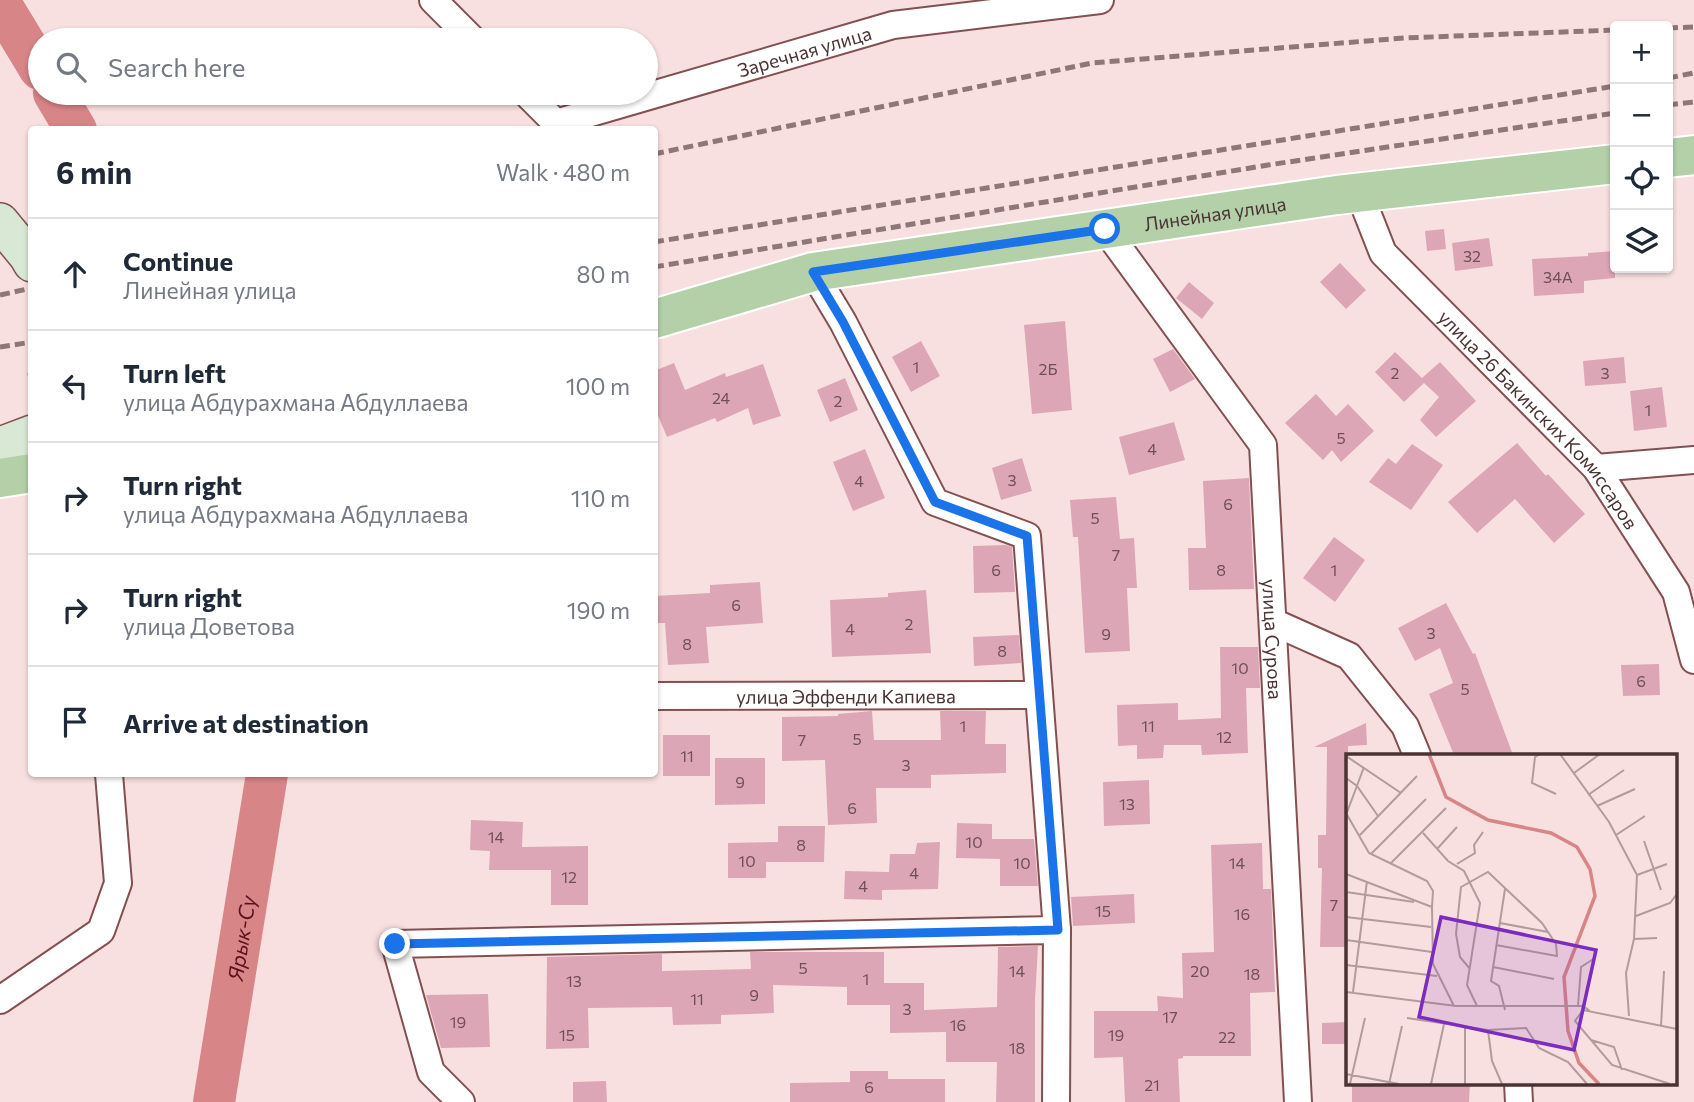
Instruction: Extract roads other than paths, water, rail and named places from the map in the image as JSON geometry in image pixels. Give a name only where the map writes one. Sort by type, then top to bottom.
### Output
[{"type":"main road","points":[[1673,157],[1694,155]]},
{"type":"main road","name":"Линейная улица","points":[[658,319],[813,272],[1359,192],[1610,165]]},
{"type":"main road","points":[[0,222],[28,256]]},
{"type":"main road","points":[[9,469],[28,440]]},
{"type":"street","points":[[433,0],[461,28]]},
{"type":"street","name":"Заречная улица","points":[[658,93],[943,9],[1100,0]]},
{"type":"street","name":"Заречная улица","points":[[538,105],[556,123],[618,105]]},
{"type":"street","name":"улица 26 Бакинских Комиссаров","points":[[1359,192],[1383,253],[1596,468],[1676,592],[1694,660]]},
{"type":"street","name":"улица Сурова","points":[[1105,229],[1263,445],[1298,1102]]},
{"type":"street","points":[[813,272],[843,322],[935,502],[1027,536],[1058,930],[1056,1102]]},
{"type":"street","points":[[1596,468],[1694,460]]},
{"type":"street","points":[[1273,622],[1349,656],[1405,726],[1416,754]]},
{"type":"street","name":"улица Эффенди Капиева","points":[[658,696],[1039,695]]},
{"type":"street","points":[[0,1000],[101,931],[118,883],[109,777]]},
{"type":"street","points":[[461,1102],[431,1072],[395,944],[1058,930]]},
{"type":"street","points":[[1518,1084],[1519,1102]]},
{"type":"waterway","name":"Ярык-Су","points":[[0,3],[28,49]]},
{"type":"waterway","name":"Ярык-Су","points":[[61,105],[74,126]]},
{"type":"waterway","name":"Ярык-Су","points":[[214,1102],[267,777]]},
{"type":"railway","points":[[1673,28],[1694,27]]},
{"type":"railway","points":[[658,153],[1092,63],[1404,38],[1610,30]]},
{"type":"railway","points":[[1673,77],[1694,73]]},
{"type":"railway","points":[[658,241],[1610,87]]},
{"type":"railway","points":[[1673,104],[1694,102]]},
{"type":"railway","points":[[658,266],[1268,165],[1610,114]]},
{"type":"railway","points":[[0,295],[28,289]]},
{"type":"railway","points":[[0,347],[28,343]]}]
